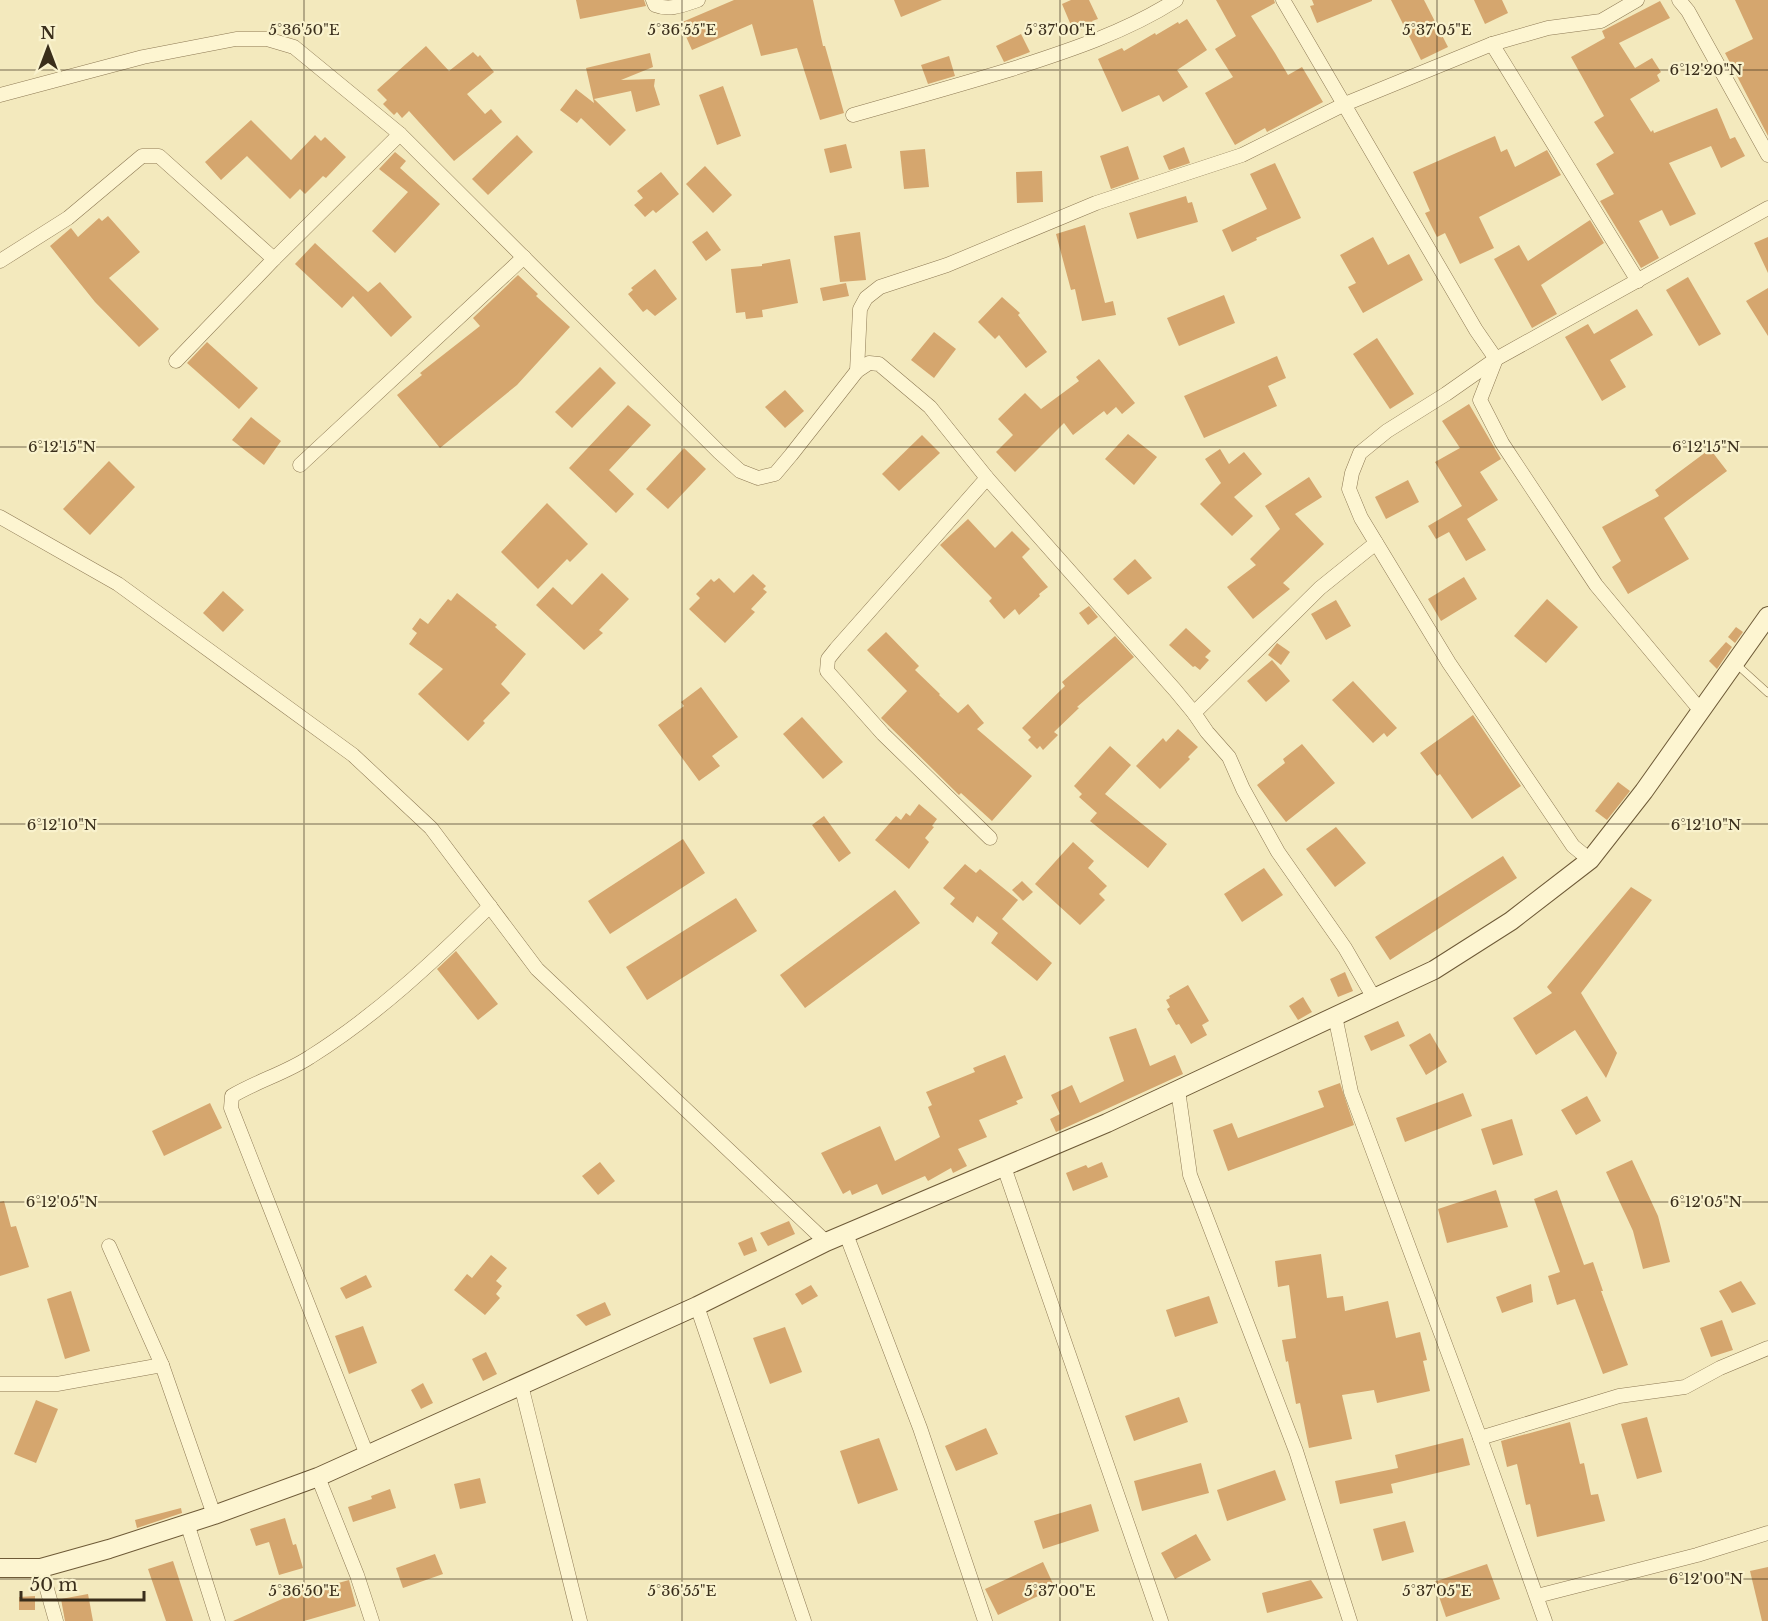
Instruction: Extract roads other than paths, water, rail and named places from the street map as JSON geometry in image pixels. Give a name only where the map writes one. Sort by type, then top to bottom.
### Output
[{"type":"street","points":[[653,0],[655,5],[664,9],[675,8],[698,0]]},
{"type":"street","points":[[853,115],[942,91],[1071,50],[1155,14],[1176,0]]},
{"type":"street","points":[[1283,0],[1476,330],[1496,359]]},
{"type":"street","points":[[857,370],[860,309],[866,298],[880,286],[947,265],[1096,203],[1242,154],[1345,104],[1492,44],[1548,28],[1601,21],[1637,0]]},
{"type":"street","points":[[1679,0],[1688,11],[1768,155]]},
{"type":"street","points":[[0,95],[143,57],[236,39],[267,39],[294,47],[400,134],[719,452],[740,471],[759,478],[775,474],[857,370],[869,363],[879,364],[888,369],[930,407],[987,478],[1194,713],[1229,757],[1243,789],[1278,852],[1345,948],[1374,998]]},
{"type":"street","points":[[1492,44],[1638,281]]},
{"type":"street","points":[[176,361],[274,259],[400,134]]},
{"type":"street","points":[[0,261],[68,218],[142,156],[152,154],[159,156],[274,259]]},
{"type":"street","points":[[1590,861],[1573,846],[1449,663],[1360,518],[1349,489],[1352,473],[1360,453],[1387,431],[1496,359],[1768,208]]},
{"type":"street","points":[[300,465],[524,257]]},
{"type":"street","points":[[1496,359],[1480,400],[1502,443],[1596,585],[1701,711]]},
{"type":"street","points":[[987,478],[836,648],[828,659],[827,671],[883,734],[990,838]]},
{"type":"street","points":[[0,517],[118,584],[353,755],[431,828],[537,969],[826,1242]]},
{"type":"street","points":[[1194,713],[1320,588],[1376,543]]},
{"type":"street","points":[[0,1568],[41,1568],[109,1549],[214,1515],[318,1477],[697,1306],[826,1242],[1107,1123],[1434,970],[1502,927],[1590,861],[1644,791],[1768,616]]},
{"type":"street","points":[[368,1455],[231,1108],[232,1096],[307,1059],[346,1034],[440,955],[490,906]]},
{"type":"street","points":[[1335,1016],[1351,1092],[1480,1438],[1545,1621]]},
{"type":"street","points":[[1178,1090],[1190,1175],[1296,1451],[1350,1621]]},
{"type":"street","points":[[1004,1167],[1161,1621]]},
{"type":"street","points":[[846,1234],[920,1428],[986,1621]]},
{"type":"street","points":[[109,1245],[162,1365],[214,1515]]},
{"type":"street","points":[[697,1306],[804,1621]]},
{"type":"street","points":[[1480,1438],[1619,1396],[1685,1387],[1720,1368],[1768,1348]]},
{"type":"street","points":[[0,1384],[57,1384],[162,1365]]},
{"type":"street","points":[[521,1385],[580,1621]]},
{"type":"street","points":[[318,1477],[357,1575],[372,1621]]},
{"type":"street","points":[[187,1523],[218,1621]]},
{"type":"street","points":[[1537,1596],[1697,1555],[1768,1533]]},
{"type":"street","points":[[41,1568],[56,1621]]},
{"type":"lane","points":[[1735,663],[1768,693]]}]
